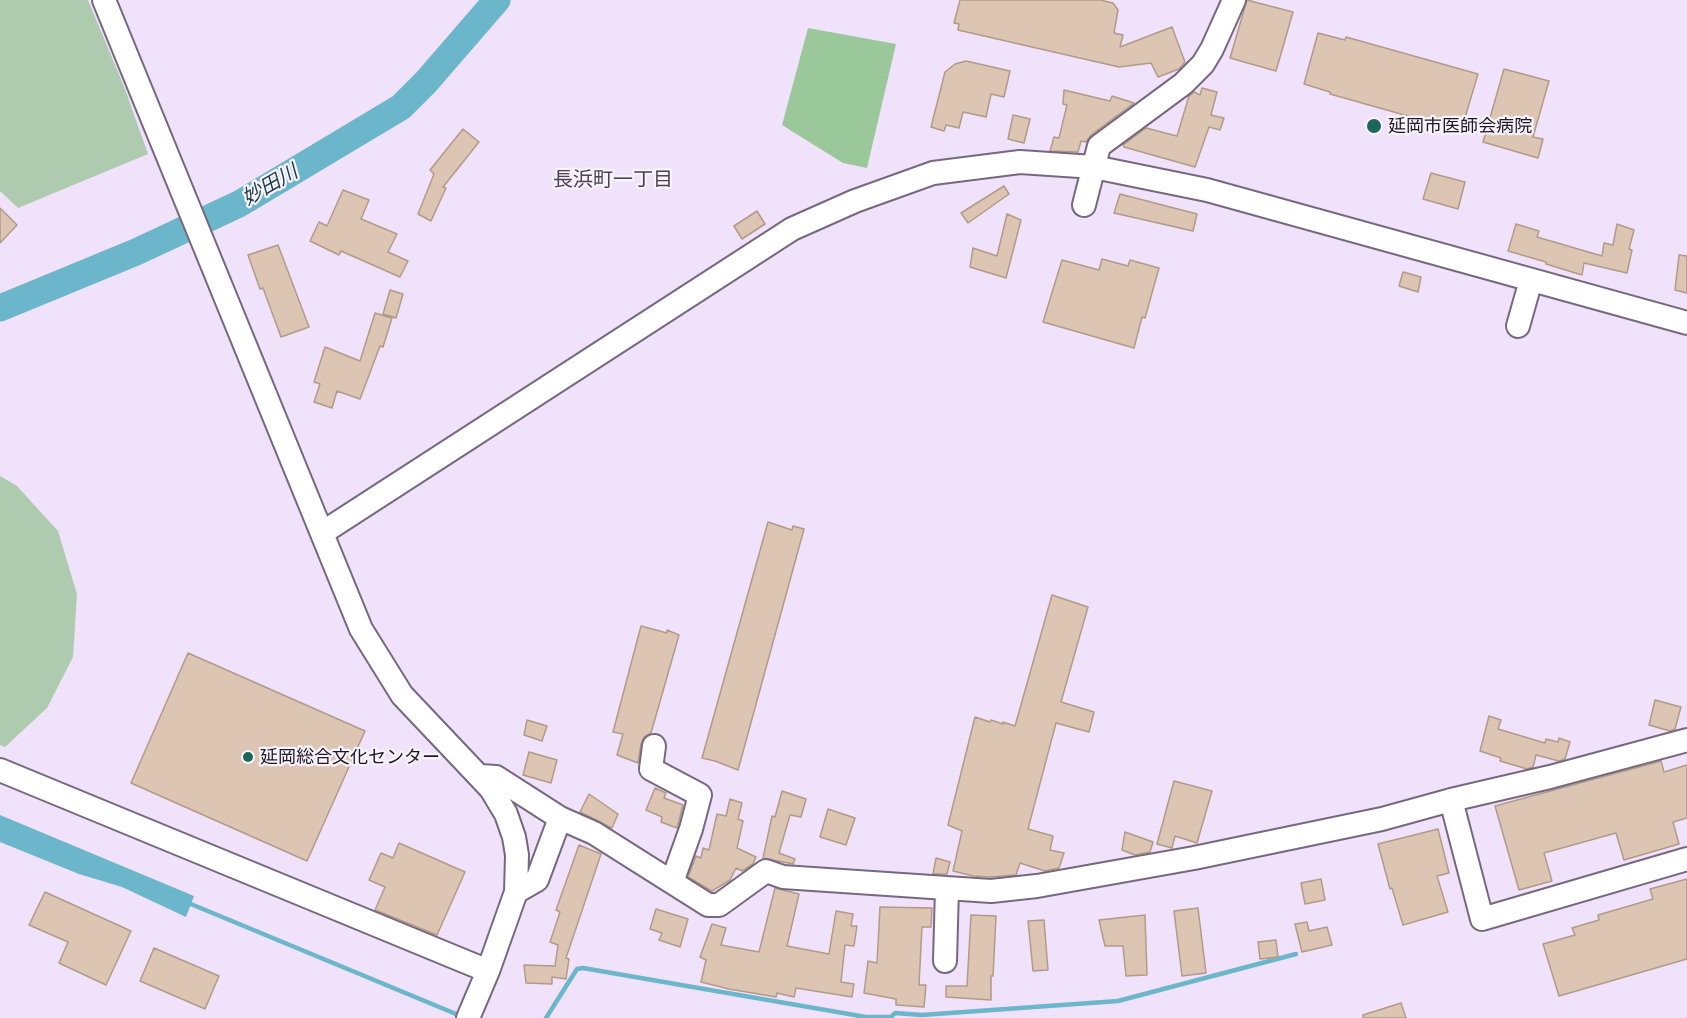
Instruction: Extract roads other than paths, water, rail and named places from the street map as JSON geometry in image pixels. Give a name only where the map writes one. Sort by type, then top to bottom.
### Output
[{"type":"street","points":[[1083,205],[1099,146],[1183,84],[1203,64],[1234,0]]},
{"type":"street","points":[[112,5],[204,249],[361,629],[402,695],[480,776],[506,814],[517,855],[516,891],[488,971],[468,1018]]},
{"type":"street","points":[[322,533],[792,229],[855,201],[933,173],[1020,162],[1094,166],[1207,190],[1687,322]]},
{"type":"street","points":[[1518,326],[1531,280]]},
{"type":"street","points":[[480,776],[496,777],[560,818],[594,833],[708,904],[719,905],[766,872],[783,877],[991,891],[1037,886],[1194,858],[1382,819],[1687,740]]},
{"type":"street","points":[[654,746],[651,769],[700,795],[691,829],[672,882]]},
{"type":"street","points":[[0,770],[488,971]]},
{"type":"street","points":[[1450,800],[1482,919],[1687,859]]},
{"type":"street","points":[[516,891],[537,880],[560,818]]},
{"type":"street","points":[[945,961],[947,888]]},
{"type":"water","points":[[0,815],[194,896],[186,917],[122,887],[79,874],[0,842]]},
{"type":"waterway","name":"妙田川","points":[[0,308],[136,252],[239,204],[401,107],[426,82],[497,0]]},
{"type":"waterway","points":[[186,902],[461,1016]]},
{"type":"waterway","points":[[546,1018],[577,969],[583,968],[866,1017],[891,1017],[895,1013],[922,1015],[1118,1001],[1296,954]]},
{"type":"place","name":"延岡市医師会病院","points":[[1374,126]]},
{"type":"place","name":"延岡総合文化センター","points":[[248,757]]},
{"type":"district","name":"長浜町一丁目","points":[[613,180]]}]
